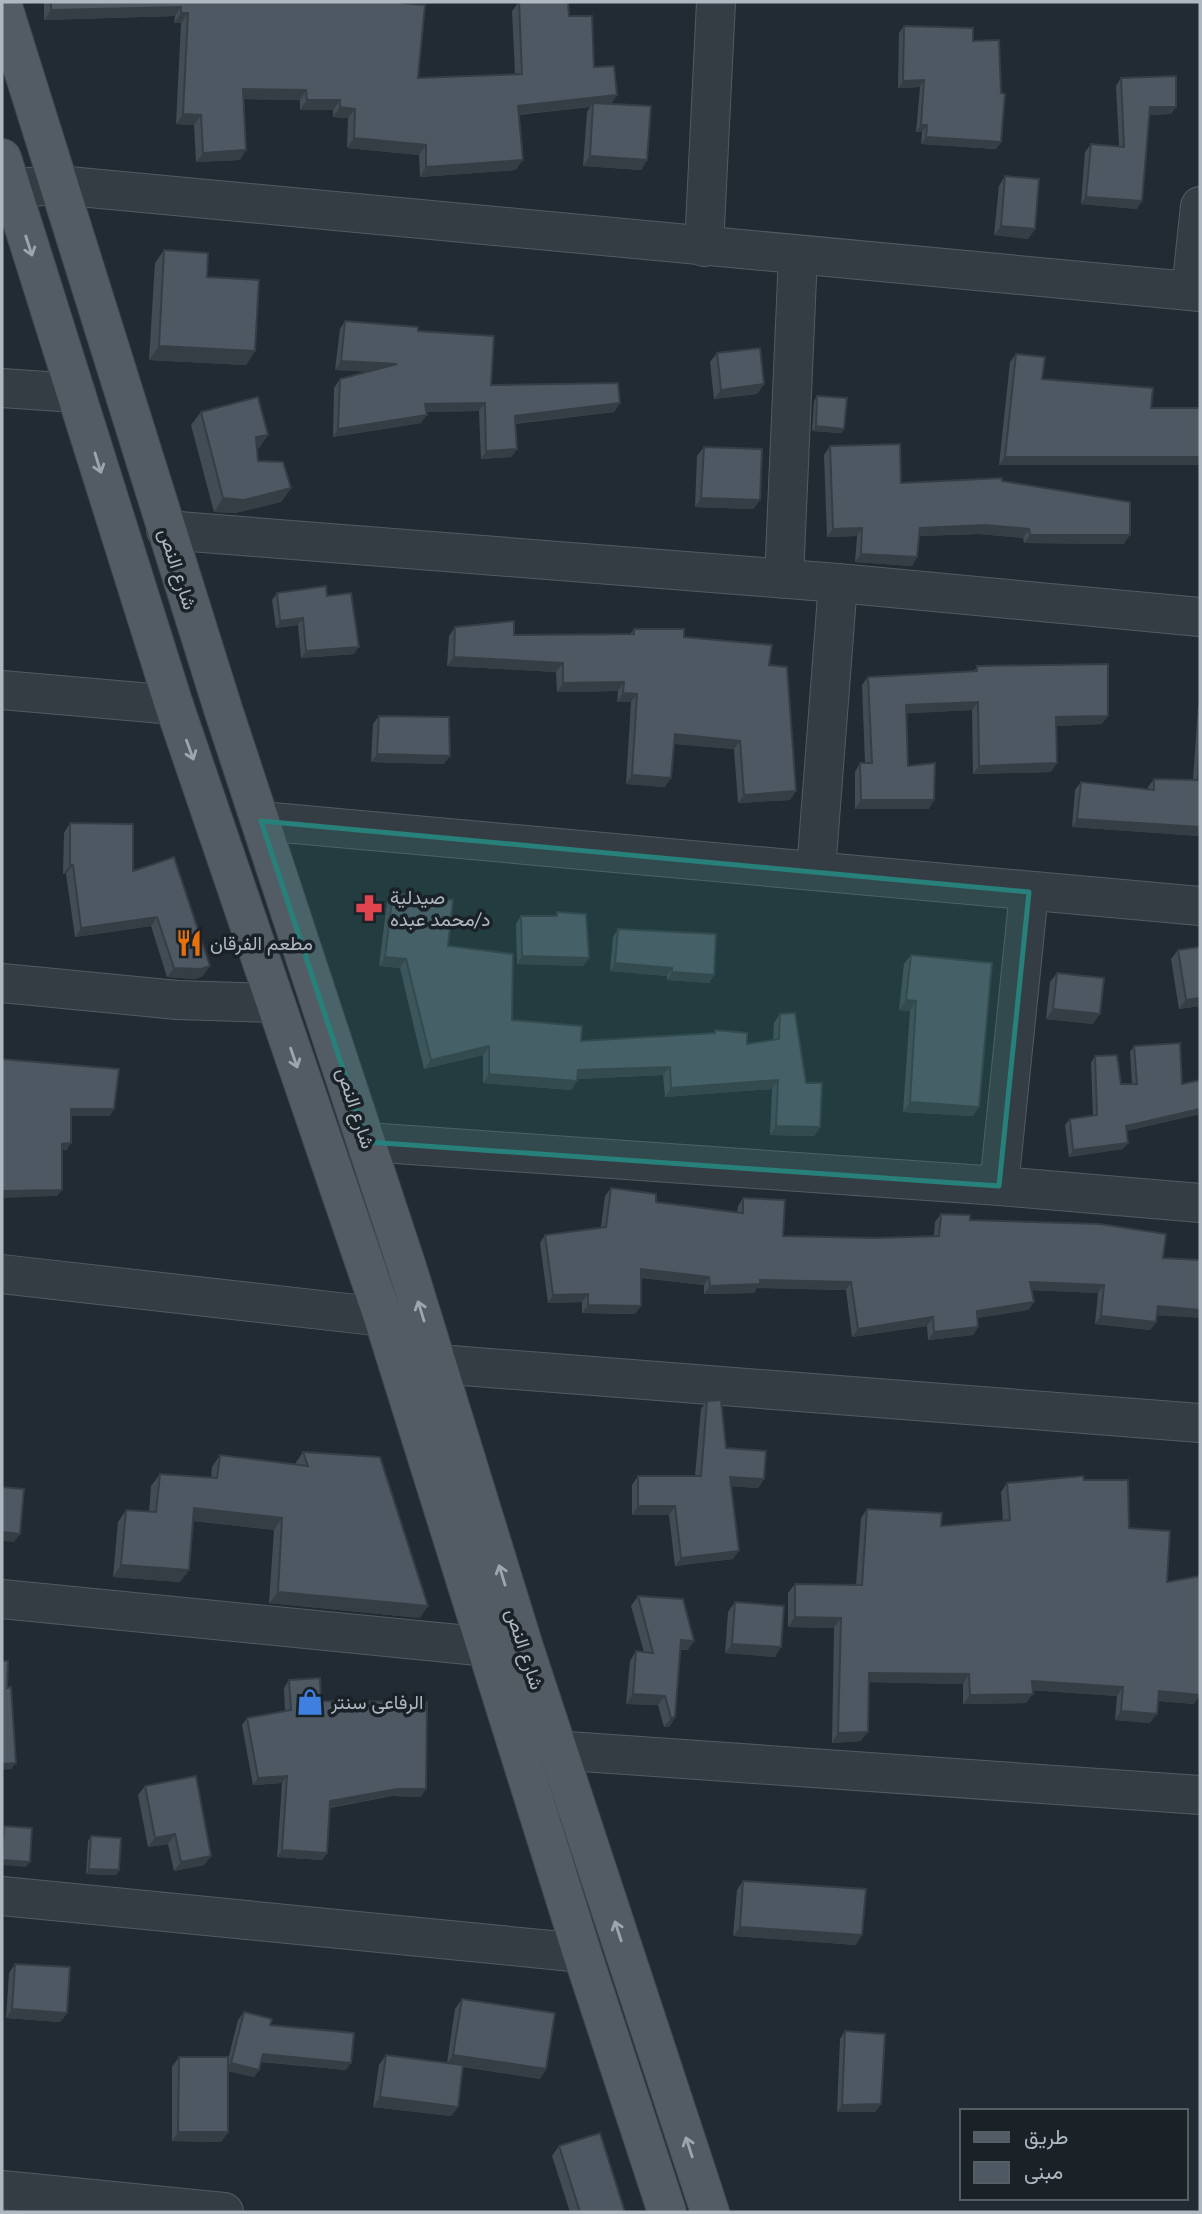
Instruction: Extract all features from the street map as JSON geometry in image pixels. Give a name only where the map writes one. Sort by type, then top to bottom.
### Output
[{"type":"main road","name":"شارع النص","points":[[2,3],[166,530],[367,1142],[557,1748],[710,2212]]},
{"type":"main road","name":"شارع النص","points":[[5,179],[76,393],[174,705],[221,836],[274,1003],[383,1317],[582,1953],[667,2212]]},
{"type":"street","points":[[704,247],[716,2]]},
{"type":"street","points":[[5,179],[1196,292],[1200,206]]},
{"type":"street","points":[[784,579],[798,255]]},
{"type":"street","points":[[2,388],[76,393]]},
{"type":"street","points":[[166,530],[838,583],[1200,617]]},
{"type":"street","points":[[816,871],[838,583]]},
{"type":"street","points":[[2,691],[174,705]]},
{"type":"street","points":[[261,821],[1200,906]]},
{"type":"street","points":[[999,1186],[1029,892]]},
{"type":"street","points":[[2,983],[177,1000],[274,1003]]},
{"type":"street","points":[[367,1142],[999,1186],[1200,1203]]},
{"type":"street","points":[[2,1275],[383,1317]]},
{"type":"street","points":[[438,1364],[1200,1423]]},
{"type":"street","points":[[2,1599],[488,1647]]},
{"type":"street","points":[[520,1748],[557,1748],[1200,1795]]},
{"type":"street","points":[[2,1896],[582,1953]]},
{"type":"street","points":[[2,2190],[224,2212]]},
{"type":"highlighted area","points":[[261,821],[1029,892],[999,1186],[367,1142]]},
{"type":"building","points":[[51,2],[402,2],[425,5],[418,78],[522,74],[519,2],[568,2],[569,16],[592,16],[594,67],[614,66],[617,95],[518,106],[523,160],[426,167],[426,145],[354,138],[355,109],[340,107],[340,100],[307,100],[306,90],[243,89],[246,150],[203,153],[201,115],[183,114],[188,13],[181,13],[181,7],[51,10]]},
{"type":"building","points":[[904,26],[973,28],[973,41],[999,40],[1001,93],[1005,94],[1001,142],[926,137],[927,125],[921,125],[924,80],[903,81]]},
{"type":"building","points":[[1176,76],[1176,107],[1150,107],[1142,201],[1086,197],[1091,144],[1124,147],[1121,78]]},
{"type":"building","points":[[593,103],[651,106],[647,160],[590,156]]},
{"type":"building","points":[[1005,176],[1039,179],[1035,229],[1001,226]]},
{"type":"building","points":[[164,250],[208,253],[207,277],[259,280],[255,351],[159,346]]},
{"type":"building","points":[[345,321],[418,327],[418,331],[494,336],[491,385],[618,383],[620,403],[515,416],[517,449],[486,451],[485,403],[425,404],[427,415],[338,429],[340,379],[397,364],[341,361]]},
{"type":"building","points":[[760,348],[764,384],[721,390],[717,353]]},
{"type":"building","points":[[1016,354],[1045,357],[1042,379],[1153,388],[1151,408],[1200,408],[1200,457],[1005,457]]},
{"type":"building","points":[[817,396],[847,398],[844,429],[816,426]]},
{"type":"building","points":[[258,397],[268,435],[256,437],[258,461],[283,462],[291,488],[244,500],[223,498],[201,412]]},
{"type":"building","points":[[900,444],[901,483],[1002,478],[1002,481],[1130,502],[1130,535],[1030,535],[1029,529],[985,525],[920,528],[917,557],[861,554],[862,528],[833,529],[830,446]]},
{"type":"building","points":[[704,447],[762,449],[760,500],[701,498]]},
{"type":"building","points":[[326,586],[327,596],[351,593],[359,647],[306,651],[303,618],[280,621],[277,593]]},
{"type":"building","points":[[514,621],[514,635],[634,634],[634,629],[684,629],[684,637],[772,645],[769,665],[787,667],[796,791],[744,795],[740,741],[675,734],[671,778],[632,775],[637,694],[623,693],[624,682],[563,683],[563,663],[454,657],[455,627]]},
{"type":"building","points":[[1108,664],[1108,716],[1056,717],[1057,763],[979,766],[978,702],[906,705],[908,766],[935,763],[934,800],[861,800],[860,763],[872,763],[868,677],[977,671],[977,666]]},
{"type":"building","points":[[379,716],[449,717],[450,756],[377,754]]},
{"type":"building","points":[[1200,747],[1200,827],[1077,819],[1081,782],[1154,790],[1154,779],[1198,780]]},
{"type":"building","points":[[70,823],[133,824],[133,871],[174,857],[210,966],[201,969],[174,968],[157,917],[81,928],[73,865],[70,865]]},
{"type":"building","points":[[393,893],[453,900],[448,946],[513,954],[512,1020],[582,1026],[581,1041],[715,1033],[715,1030],[747,1033],[747,1044],[779,1039],[780,1014],[795,1013],[806,1083],[822,1083],[820,1127],[776,1126],[778,1080],[671,1088],[670,1067],[578,1070],[577,1081],[489,1074],[489,1046],[431,1060],[406,959],[385,957]]},
{"type":"building","points":[[557,912],[586,914],[589,958],[522,956],[521,916],[557,916]]},
{"type":"building","points":[[618,929],[716,934],[714,975],[615,963]]},
{"type":"building","points":[[1200,947],[1200,998],[1186,1000],[1178,950]]},
{"type":"building","points":[[911,955],[992,963],[979,1107],[910,1102],[916,1001],[906,1000]]},
{"type":"building","points":[[1057,973],[1104,978],[1100,1014],[1053,1009]]},
{"type":"building","points":[[1180,1043],[1182,1084],[1200,1080],[1200,1109],[1126,1126],[1128,1143],[1073,1150],[1070,1119],[1097,1115],[1095,1056],[1117,1055],[1121,1084],[1137,1084],[1134,1046]]},
{"type":"building","points":[[2,1059],[119,1069],[114,1109],[71,1109],[71,1143],[62,1144],[62,1190],[2,1191]]},
{"type":"building","points":[[611,1188],[656,1194],[656,1202],[743,1213],[743,1198],[785,1200],[783,1236],[939,1236],[941,1214],[970,1215],[970,1220],[1100,1224],[1166,1234],[1163,1258],[1200,1260],[1200,1310],[1158,1306],[1156,1322],[1101,1316],[1104,1285],[1030,1282],[1034,1302],[977,1311],[978,1327],[934,1332],[933,1317],[858,1329],[851,1282],[760,1280],[760,1284],[710,1286],[709,1277],[641,1269],[641,1306],[588,1305],[588,1294],[553,1295],[545,1235],[606,1227]]},
{"type":"building","points":[[721,1400],[726,1448],[766,1451],[764,1479],[730,1477],[739,1551],[681,1558],[675,1506],[638,1506],[638,1476],[701,1476],[707,1401]]},
{"type":"building","points":[[303,1452],[380,1457],[428,1606],[278,1592],[282,1518],[194,1508],[189,1570],[121,1565],[126,1510],[156,1512],[160,1474],[217,1478],[220,1455],[308,1466]]},
{"type":"building","points":[[1083,1476],[1084,1480],[1128,1480],[1129,1528],[1170,1531],[1167,1582],[1200,1576],[1200,1695],[1159,1691],[1157,1714],[1121,1711],[1123,1687],[1032,1681],[1033,1694],[970,1695],[969,1674],[869,1673],[868,1732],[838,1733],[841,1618],[795,1617],[795,1584],[862,1585],[867,1509],[942,1513],[941,1526],[1010,1520],[1007,1483]]},
{"type":"building","points":[[2,1487],[24,1489],[20,1534],[2,1532]]},
{"type":"building","points":[[638,1596],[683,1599],[694,1641],[681,1640],[675,1717],[671,1718],[665,1696],[633,1694],[636,1651],[653,1653]]},
{"type":"building","points":[[735,1602],[784,1606],[781,1647],[732,1644]]},
{"type":"building","points":[[2,1661],[8,1661],[7,1688],[11,1687],[16,1763],[2,1764]]},
{"type":"building","points":[[320,1678],[321,1701],[427,1702],[426,1789],[397,1789],[330,1801],[327,1853],[282,1850],[287,1776],[258,1778],[247,1718],[291,1710],[289,1680]]},
{"type":"building","points":[[196,1776],[211,1856],[181,1862],[175,1834],[155,1838],[145,1786]]},
{"type":"building","points":[[4,1826],[32,1828],[30,1862],[2,1860]]},
{"type":"building","points":[[91,1836],[121,1838],[119,1870],[89,1869]]},
{"type":"building","points":[[743,1881],[866,1889],[862,1935],[740,1927]]},
{"type":"building","points":[[15,1964],[70,1967],[67,2013],[12,2009]]},
{"type":"building","points":[[462,1999],[555,2013],[546,2069],[453,2055]]},
{"type":"building","points":[[244,2012],[272,2019],[270,2025],[354,2033],[351,2063],[263,2054],[259,2070],[231,2063]]},
{"type":"building","points":[[845,2031],[885,2034],[881,2104],[842,2105]]},
{"type":"building","points":[[386,2055],[463,2065],[458,2107],[380,2097]]},
{"type":"building","points":[[179,2057],[228,2057],[228,2132],[178,2132]]},
{"type":"building","points":[[600,2133],[625,2212],[580,2212],[559,2146]]},
{"type":"place","name":"صيدلية د/محمد عبده","points":[[369,908]]},
{"type":"place","name":"مطعم الفرقان","points":[[189,943]]},
{"type":"place","name":"الرفاعى سنتر","points":[[310,1702]]}]
